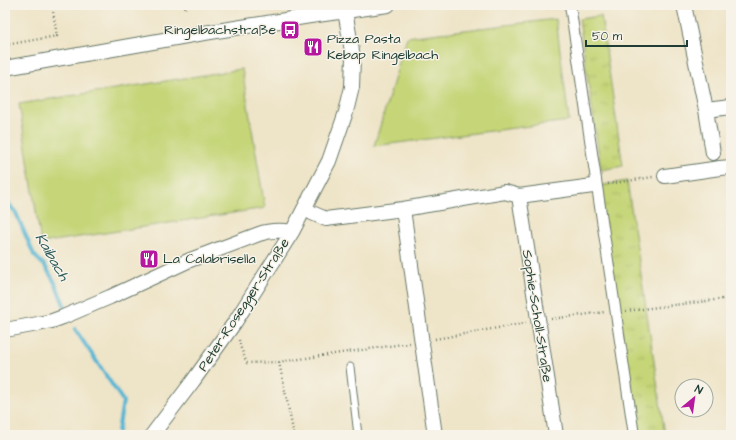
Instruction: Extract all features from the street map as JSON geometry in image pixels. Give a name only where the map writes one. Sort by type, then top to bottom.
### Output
[{"type":"street","points":[[5,68],[345,8],[388,5]]},
{"type":"street","points":[[570,5],[595,186],[616,311],[634,435]]},
{"type":"street","points":[[684,5],[706,110],[713,153]]},
{"type":"street","name":"Peter-Rosegger-Straße","points":[[152,435],[235,322],[292,232],[329,161],[346,112],[352,87],[353,57],[345,8]]},
{"type":"street","points":[[706,110],[731,107]]},
{"type":"street","points":[[665,176],[731,167]]},
{"type":"street","points":[[305,207],[312,213],[326,219],[403,209],[505,192],[519,196],[595,186]]},
{"type":"street","name":"Sophie-Scholl-Straße","points":[[519,196],[556,435]]},
{"type":"street","points":[[403,209],[435,435]]},
{"type":"street","points":[[5,330],[52,321],[63,317],[190,260],[259,234],[278,230],[292,232]]},
{"type":"lane","points":[[350,367],[358,435]]},
{"type":"path","points":[[5,45],[57,36],[52,5]]},
{"type":"path","points":[[595,186],[665,176]]},
{"type":"path","points":[[235,322],[240,346],[247,364],[279,362],[422,341],[538,321],[731,298]]},
{"type":"path","points":[[279,362],[294,435]]},
{"type":"green space","points":[[601,16],[623,166],[601,170],[579,19]]},
{"type":"green space","points":[[556,19],[569,121],[374,146],[407,37]]},
{"type":"green space","points":[[242,69],[265,208],[41,243],[19,104]]},
{"type":"green space","points":[[627,181],[665,435],[634,435],[597,186]]},
{"type":"waterway","name":"Kaibach","points":[[5,199],[16,213],[34,255],[45,266],[54,281],[65,307]]},
{"type":"waterway","name":"Kaibach","points":[[75,329],[123,401],[118,431]]},
{"type":"place","name":"Ringelbachstraße","points":[[290,30]]},
{"type":"place","name":"Pizza Pasta Kebap Ringelbach","points":[[313,47]]},
{"type":"place","name":"La Calabrisella","points":[[149,259]]}]
